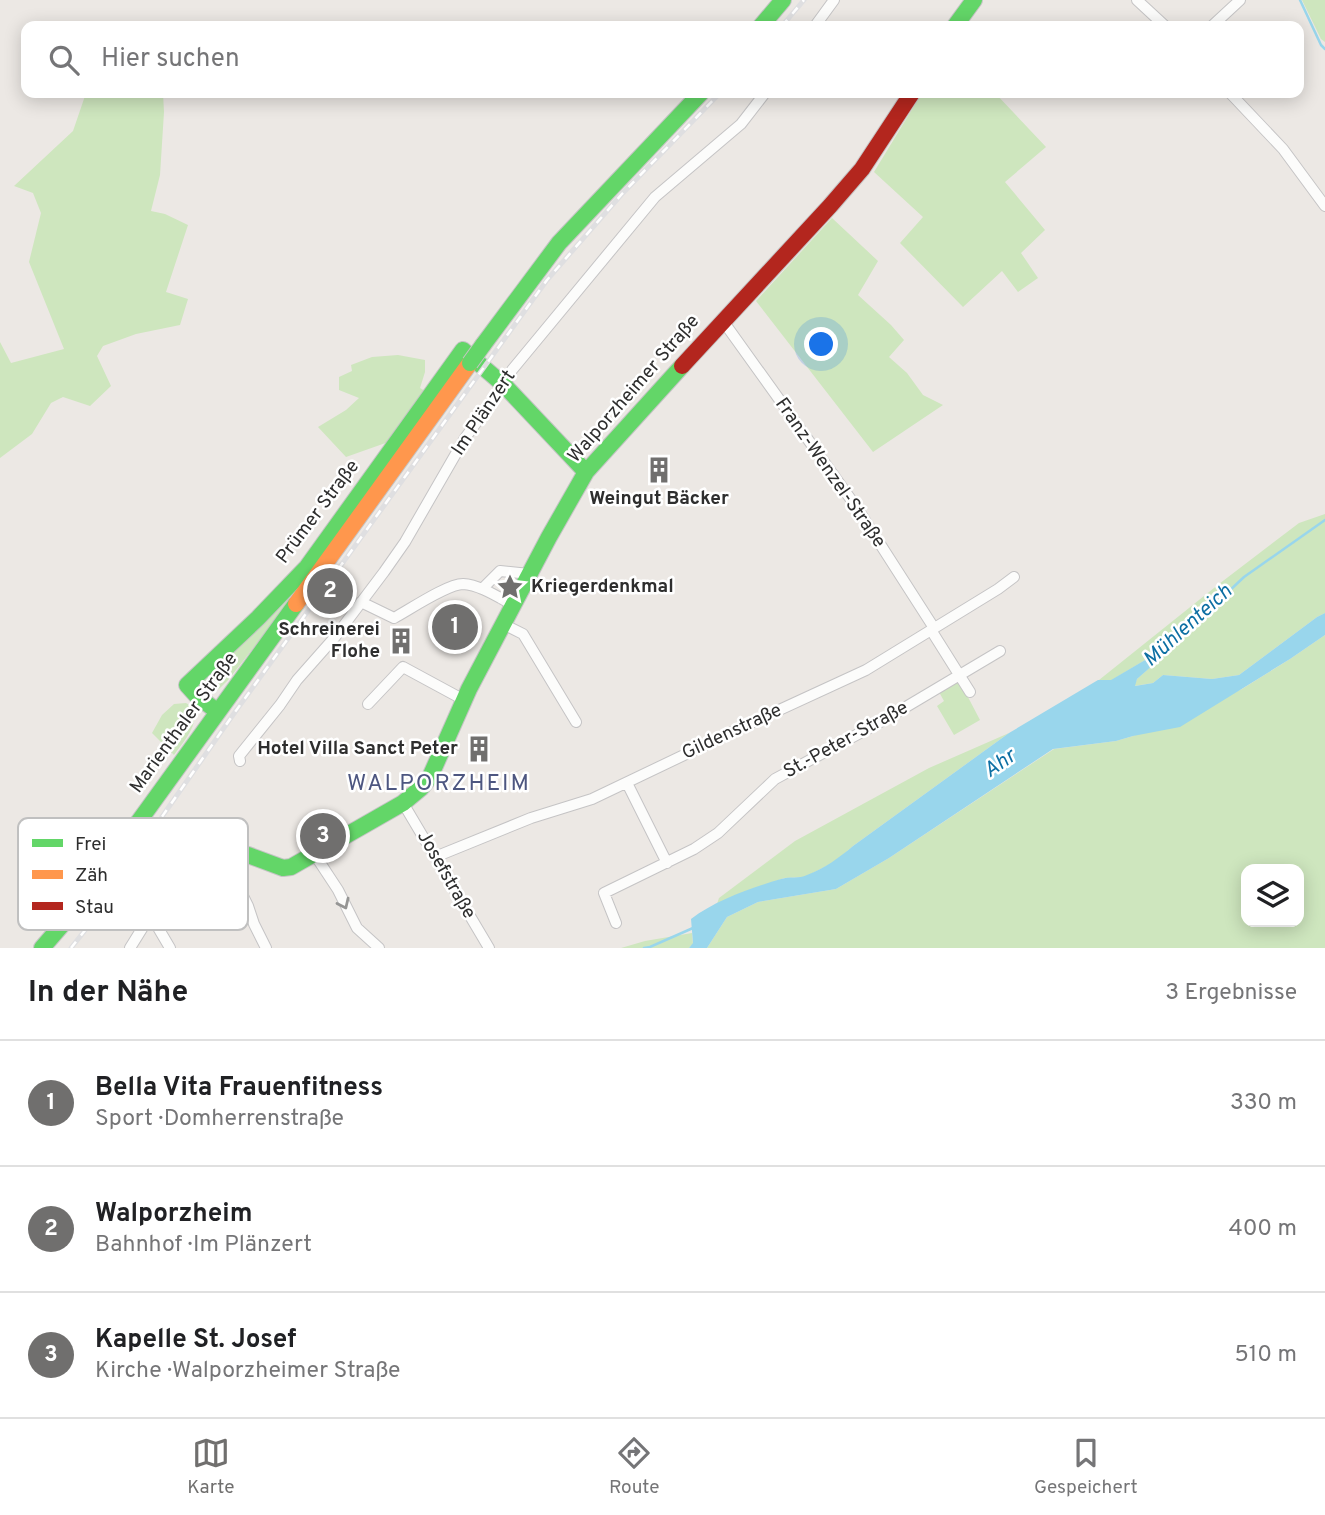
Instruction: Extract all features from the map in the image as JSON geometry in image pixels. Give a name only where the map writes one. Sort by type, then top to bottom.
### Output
[{"type":"street","points":[[765,21],[783,0]]},
{"type":"street","points":[[819,21],[834,0]]},
{"type":"street","points":[[1217,21],[1240,0]]},
{"type":"street","points":[[958,21],[967,2]]},
{"type":"street","points":[[1143,2],[1160,21]]},
{"type":"street","points":[[586,472],[504,385],[467,356],[483,345],[559,243],[696,98]]},
{"type":"street","name":"Im Plänzert","points":[[240,761],[239,756],[334,637],[405,542],[465,438],[512,370],[655,197],[741,124],[761,98]]},
{"type":"street","name":"Walporzheimer Straße","points":[[248,855],[283,868],[292,867],[403,803],[421,788],[430,777],[464,700],[529,574],[586,472],[862,169],[909,98]]},
{"type":"street","points":[[1235,98],[1283,149],[1325,206]]},
{"type":"street","name":"Franz-Wenzel-Straße","points":[[723,321],[857,508],[970,692]]},
{"type":"street","name":"Marienthaler Straße","points":[[141,818],[258,657],[467,356]]},
{"type":"street","name":"Prümer Straße","points":[[218,712],[187,685],[307,567],[467,356]]},
{"type":"street","points":[[482,589],[500,571],[529,574]]},
{"type":"street","name":"Gildenstraße","points":[[435,858],[531,818],[592,799],[866,670],[1014,577]]},
{"type":"street","points":[[361,602],[394,618],[451,587],[463,584],[482,589],[513,605]]},
{"type":"street","points":[[503,624],[523,634],[576,722]]},
{"type":"street","name":"St.-Peter-Straße","points":[[616,922],[604,893],[694,849],[718,833],[775,779],[884,720],[1000,651]]},
{"type":"street","points":[[368,704],[402,667],[464,700]]},
{"type":"street","points":[[627,783],[667,863]]},
{"type":"street","name":"Josefstraße","points":[[403,803],[489,948]]},
{"type":"street","points":[[315,855],[338,890],[356,928],[379,948]]},
{"type":"street","points":[[248,906],[266,948]]},
{"type":"street","name":"Marienthaler Straße","points":[[43,948],[58,930]]},
{"type":"street","points":[[130,948],[141,930]]},
{"type":"street","points":[[159,930],[170,948]]},
{"type":"green space","points":[[1302,0],[1325,0],[1325,42],[1321,39]]},
{"type":"green space","points":[[84,98],[163,98],[160,175],[151,211],[165,214],[188,225],[166,292],[188,299],[180,325],[136,334],[103,346],[97,356],[111,386],[90,406],[63,397],[51,403],[32,434],[0,458],[0,342],[11,363],[64,349],[29,262],[41,213],[33,193],[14,186],[73,131]]},
{"type":"green space","points":[[919,98],[1000,98],[1046,147],[1005,182],[1045,230],[1021,253],[1038,278],[1018,292],[1002,271],[963,307],[900,243],[923,217],[874,172]]},
{"type":"green space","points":[[832,218],[878,261],[858,295],[904,340],[889,357],[907,373],[923,395],[943,405],[873,452],[756,301]]},
{"type":"green space","points":[[398,355],[425,360],[425,372],[420,388],[425,391],[394,440],[346,457],[318,427],[346,410],[359,398],[339,390],[339,377],[352,371],[351,365],[372,357]]},
{"type":"green space","points":[[1325,514],[1325,613],[1239,675],[1212,679],[1163,675],[1153,683],[1134,686],[1137,679],[1176,644],[1174,640],[1110,681],[1099,680],[1299,523]]},
{"type":"green space","points":[[305,582],[222,686],[211,693],[199,688],[202,678],[276,612]]},
{"type":"green space","points":[[1325,635],[1325,948],[707,948],[727,917],[758,902],[836,889],[889,858],[1054,749],[1116,741],[1133,736],[1242,689]]},
{"type":"green space","points":[[959,680],[980,720],[954,735],[937,706],[944,701],[939,692]]},
{"type":"green space","points":[[186,703],[193,707],[195,713],[193,726],[174,755],[152,733],[162,715],[174,704]]},
{"type":"green space","points":[[1009,733],[836,861],[805,877],[784,878],[717,904],[719,898],[795,841],[929,768]]},
{"type":"green space","points":[[692,933],[693,944],[689,948],[621,948],[645,941]]},
{"type":"water","name":"Ahr","points":[[1325,613],[1325,635],[1180,727],[1116,741],[1053,749],[889,858],[836,889],[758,902],[727,917],[707,948],[689,948],[693,943],[691,919],[701,912],[746,891],[784,878],[804,876],[826,866],[1009,733],[1098,680],[1111,680],[1174,640],[1177,644],[1137,679],[1135,686],[1153,683],[1163,675],[1212,679],[1239,675]]},
{"type":"waterway","name":"Mühlenteich","points":[[1300,0],[1325,49]]},
{"type":"waterway","name":"Mühlenteich","points":[[1174,643],[1244,577],[1325,520]]},
{"type":"waterway","points":[[644,948],[693,928]]},
{"type":"railway","points":[[786,21],[804,0]]},
{"type":"railway","points":[[161,818],[547,280],[621,195],[715,98]]},
{"type":"railway","points":[[71,948],[85,930]]},
{"type":"traffic: fast","points":[[765,21],[783,0]]},
{"type":"traffic: fast","points":[[959,21],[974,0]]},
{"type":"traffic: fast","points":[[483,345],[559,243],[696,98]]},
{"type":"traffic: fast","points":[[470,363],[483,345]]},
{"type":"traffic: fast","points":[[218,712],[187,685],[307,567],[463,350],[504,385],[586,472]]},
{"type":"traffic: fast","points":[[248,855],[283,868],[291,867],[403,803],[421,788],[430,777],[469,689],[586,472],[682,366]]},
{"type":"traffic: fast","points":[[141,818],[296,604]]},
{"type":"traffic: fast","points":[[42,948],[58,930]]},
{"type":"traffic: slow","points":[[296,604],[470,363]]},
{"type":"traffic: jam","points":[[682,366],[862,169],[909,98]]},
{"type":"place","name":"Weingut Bäcker","points":[[659,470]]},
{"type":"place","name":"Kriegerdenkmal","points":[[510,587]]},
{"type":"place","name":"Walporzheim","points":[[330,591]]},
{"type":"place","name":"Bella Vita Frauenfitness","points":[[455,627]]},
{"type":"place","name":"Schreinerei Flohe","points":[[401,641]]},
{"type":"place","name":"Hotel Villa Sanct Peter","points":[[479,749]]},
{"type":"place","name":"Kapelle St. Josef","points":[[323,836]]},
{"type":"district","name":"WALPORZHEIM","points":[[439,784]]}]
